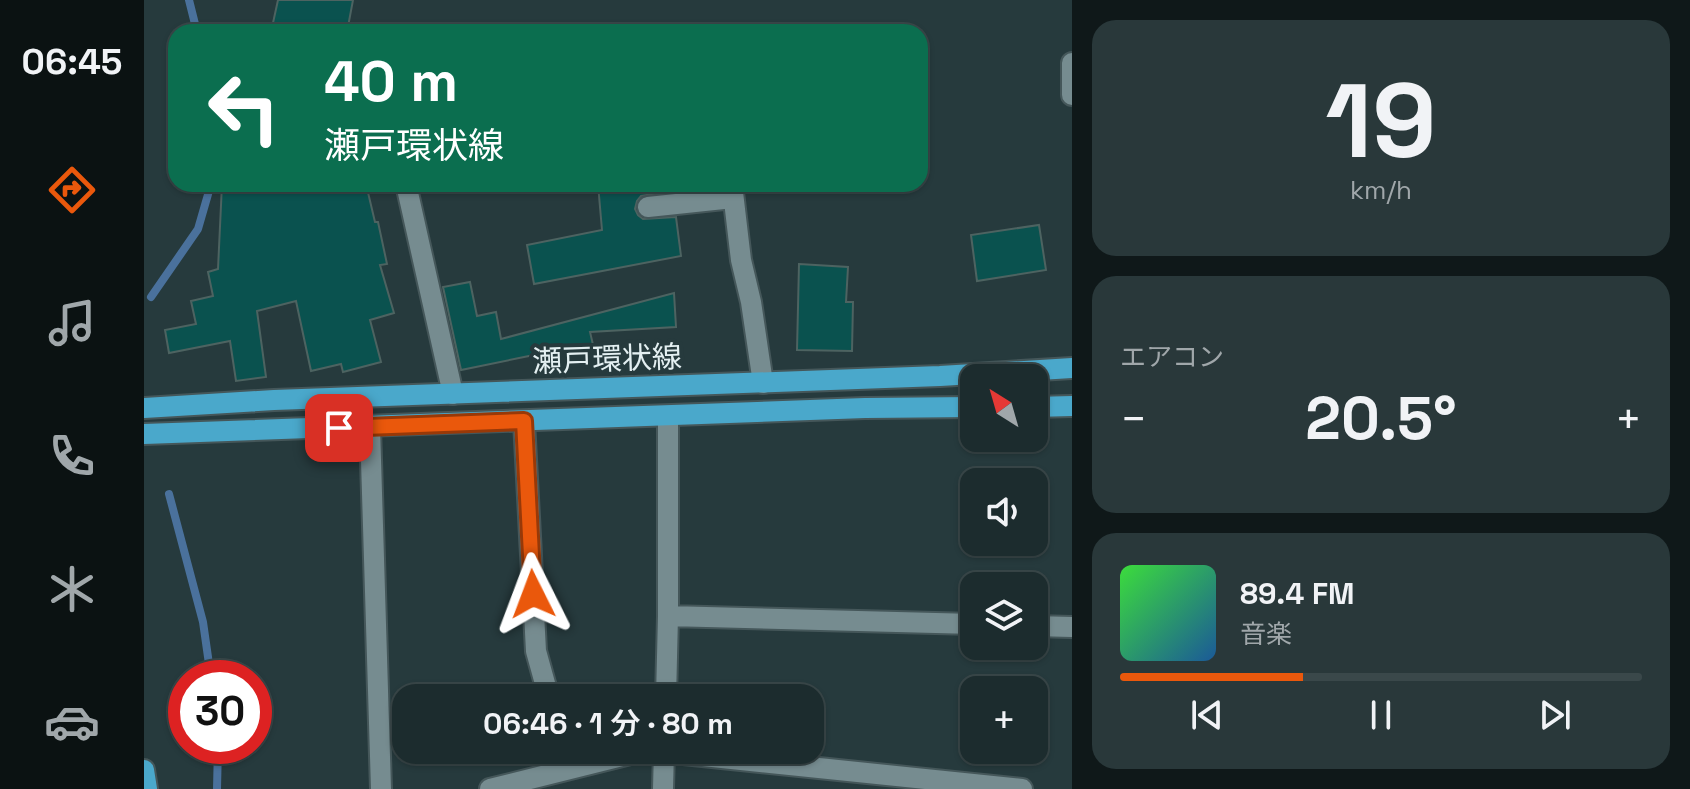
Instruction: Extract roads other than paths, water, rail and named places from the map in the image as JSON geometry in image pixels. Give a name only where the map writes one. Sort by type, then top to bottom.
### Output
[{"type":"main road","name":"瀬戸環状線","points":[[144,408],[1072,368]]},
{"type":"main road","points":[[1048,407],[1072,406]]},
{"type":"main road","name":"瀬戸環状線","points":[[144,434],[960,407]]},
{"type":"main road","points":[[144,770],[147,789]]},
{"type":"street","points":[[408,192],[453,394]]},
{"type":"street","points":[[648,207],[728,192]]},
{"type":"street","points":[[733,192],[741,260],[751,302],[763,383]]},
{"type":"street","points":[[666,684],[668,416]]},
{"type":"street","points":[[524,421],[536,651],[545,684]]},
{"type":"street","points":[[370,427],[381,789]]},
{"type":"street","points":[[668,616],[960,624]]},
{"type":"street","points":[[1048,626],[1072,627]]},
{"type":"street","points":[[490,789],[556,764]]},
{"type":"street","points":[[663,789],[664,764]]},
{"type":"street","points":[[786,764],[1022,789]]},
{"type":"waterway","points":[[189,0],[195,24]]},
{"type":"waterway","points":[[151,297],[198,229],[209,192]]},
{"type":"waterway","points":[[169,494],[203,622],[208,660]]},
{"type":"waterway","points":[[217,789],[218,764]]}]
